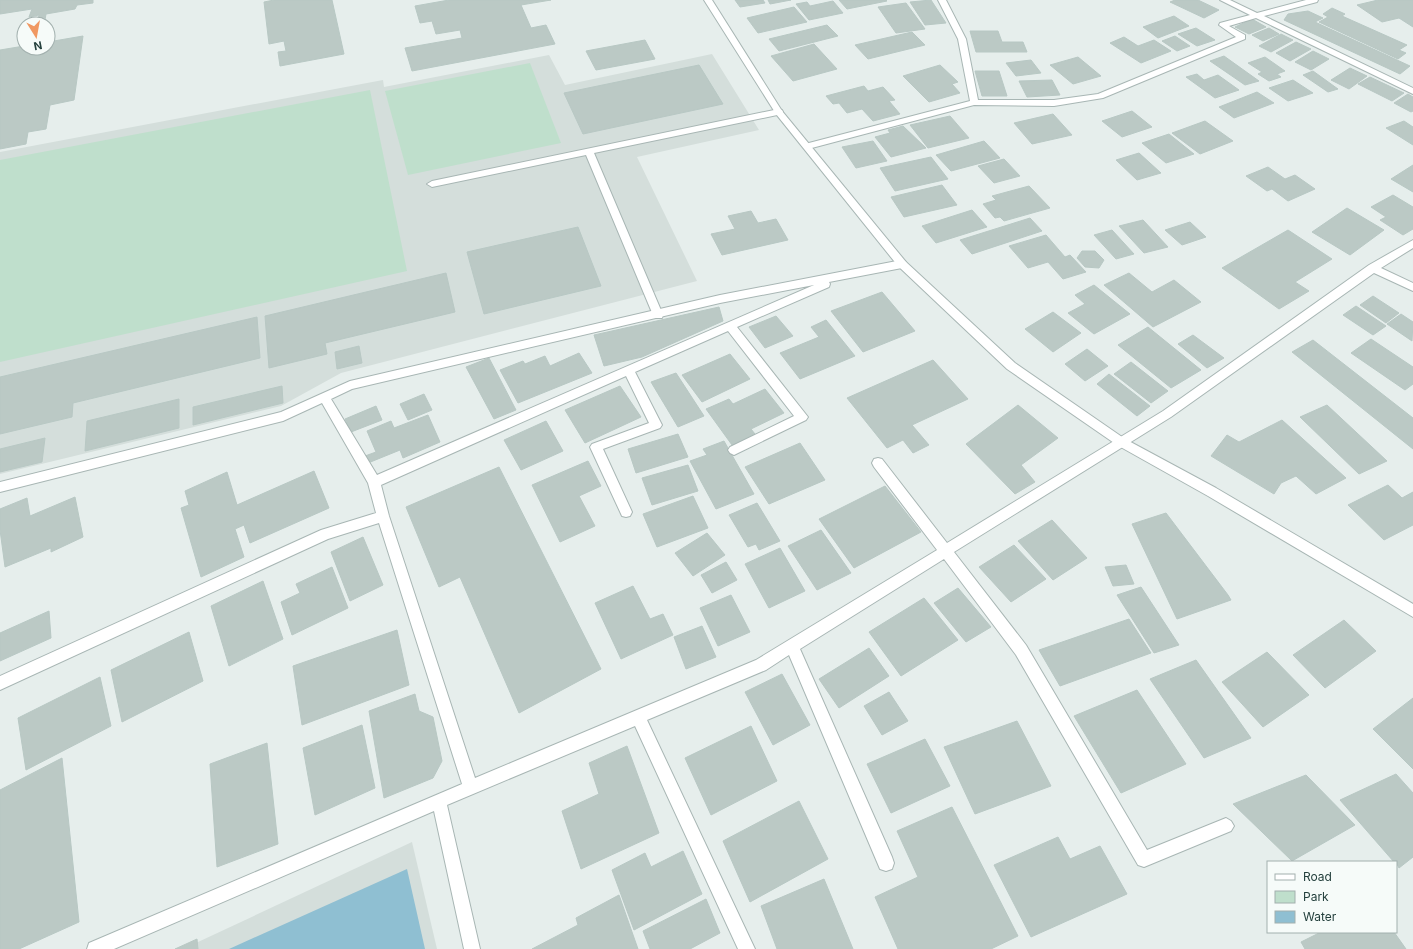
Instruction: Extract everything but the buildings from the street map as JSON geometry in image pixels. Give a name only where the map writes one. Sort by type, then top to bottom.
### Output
[{"type":"street","points":[[708,0],[779,112],[902,264],[1011,366],[1121,442],[1212,492],[1413,611]]},
{"type":"street","points":[[942,0],[962,39],[974,102]]},
{"type":"street","points":[[1224,0],[1413,90]]},
{"type":"street","points":[[808,146],[974,102],[1054,103],[1100,96],[1242,37],[1223,24],[1314,0]]},
{"type":"street","points":[[432,184],[779,112]]},
{"type":"street","points":[[589,151],[658,315]]},
{"type":"street","points":[[95,949],[439,801],[761,665],[1167,414],[1373,268],[1413,243]]},
{"type":"street","points":[[0,487],[283,416],[350,384],[658,315],[720,299],[902,264]]},
{"type":"street","points":[[1373,268],[1413,287]]},
{"type":"street","points":[[374,482],[845,275]]},
{"type":"street","points":[[730,326],[802,417],[734,450]]},
{"type":"street","points":[[626,512],[596,446],[656,425],[629,371]]},
{"type":"street","points":[[324,397],[374,482],[383,516],[471,788]]},
{"type":"street","points":[[878,463],[1021,650],[1144,859],[1226,826]]},
{"type":"street","points":[[0,683],[325,534],[383,516]]},
{"type":"street","points":[[792,646],[886,862]]},
{"type":"street","points":[[638,717],[747,949]]},
{"type":"street","points":[[439,801],[472,949]]},
{"type":"shaded area","points":[[712,54],[759,130],[637,157],[697,281],[341,373],[281,406],[0,474],[0,152],[383,80],[384,87],[549,55],[565,85]]},
{"type":"shaded area","points":[[412,842],[437,949],[183,949]]},
{"type":"green space","points":[[530,63],[561,143],[408,175],[385,91]]},
{"type":"green space","points":[[370,90],[407,271],[0,362],[0,160]]},
{"type":"water","points":[[407,869],[425,949],[229,949]]}]
